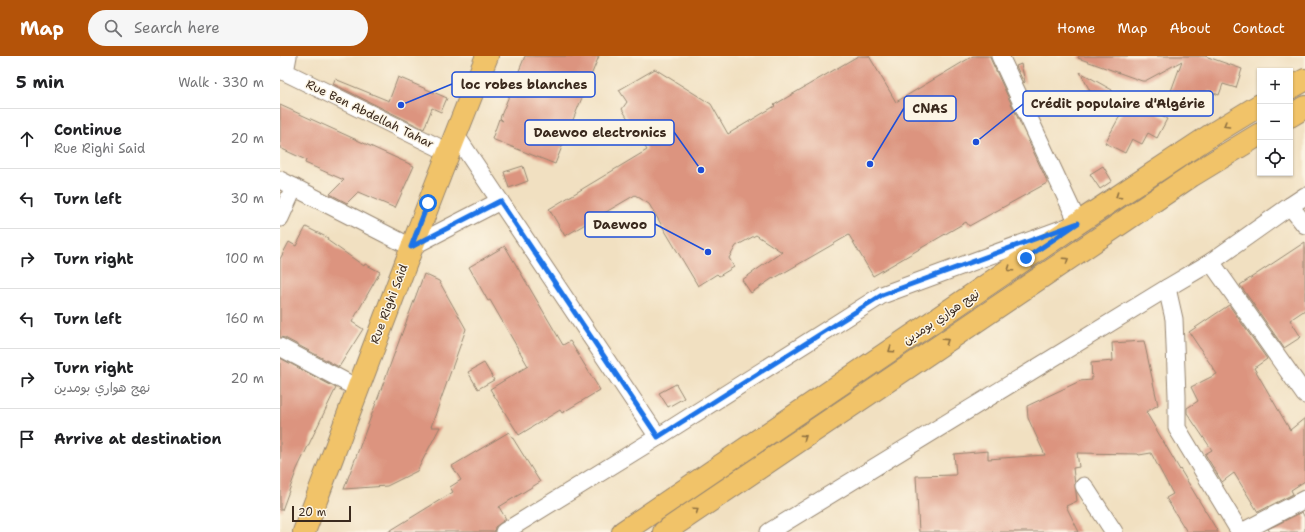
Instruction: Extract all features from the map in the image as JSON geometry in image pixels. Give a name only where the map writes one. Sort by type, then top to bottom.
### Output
[{"type":"main road","name":"Rue Righi Said","points":[[306,530],[357,388],[487,56]]},
{"type":"main road","points":[[1293,86],[1305,80]]},
{"type":"main road","name":"نهج هواري بومدين","points":[[624,532],[1078,223],[1214,132],[1257,107]]},
{"type":"main road","points":[[1293,114],[1305,107]]},
{"type":"main road","name":"نهج هواري بومدين","points":[[666,531],[1184,180],[1257,136]]},
{"type":"street","name":"Rue Ben Abdellah Tahar","points":[[288,56],[284,72],[452,143]]},
{"type":"street","points":[[504,532],[658,437],[882,295],[1078,223],[1000,56]]},
{"type":"street","points":[[452,143],[500,201],[658,437]]},
{"type":"street","points":[[280,218],[287,183],[411,247],[500,201]]},
{"type":"street","points":[[769,532],[1166,288],[1211,262],[1305,196]]},
{"type":"street","points":[[1290,206],[1305,225]]},
{"type":"street","points":[[1211,262],[1305,395]]},
{"type":"street","points":[[1166,288],[1174,319],[1177,428],[1241,532],[1305,498]]},
{"type":"street","points":[[280,347],[357,388]]},
{"type":"street","points":[[1084,486],[1114,532]]},
{"type":"building","points":[[525,56],[599,56],[555,164],[492,139],[499,119],[503,121],[500,118]]},
{"type":"building","points":[[858,56],[869,56],[896,102],[973,56],[990,56],[1047,183],[969,226],[966,222],[873,276],[849,235],[773,278],[751,293],[742,280],[782,252],[756,235],[736,246],[729,258],[734,267],[719,276],[717,274],[698,286],[649,204],[635,195],[565,236],[549,209],[647,150],[622,109],[627,102],[619,90],[655,69],[711,104],[728,134],[775,106],[774,105]]},
{"type":"building","points":[[1079,56],[1205,56],[1242,69],[1236,88],[1223,84],[1219,95],[1209,91],[1204,103],[1171,91],[1182,61],[1145,81],[1142,81],[1078,58]]},
{"type":"building","points":[[1021,64],[1025,82],[1024,83],[1016,66]]},
{"type":"building","points":[[1080,72],[1112,90],[1112,98],[1098,106]]},
{"type":"building","points":[[398,77],[447,98],[441,112],[432,108],[424,129],[333,84],[335,79],[389,101]]},
{"type":"building","points":[[1128,101],[1134,101],[1167,119],[1157,138],[1148,133],[1142,144],[1132,139],[1125,153],[1105,143]]},
{"type":"building","points":[[280,105],[414,166],[395,208],[358,192],[347,203],[330,194],[344,180],[305,163],[306,160],[280,148]]},
{"type":"building","points":[[523,166],[528,181],[509,188],[504,172]]},
{"type":"building","points":[[1103,166],[1112,181],[1100,189],[1090,174]]},
{"type":"building","points":[[306,227],[328,238],[327,240],[364,266],[365,264],[380,272],[352,322],[363,329],[339,367],[285,338],[280,337],[280,259],[289,242],[296,246]]},
{"type":"building","points":[[1305,242],[1305,310],[1290,320],[1301,337],[1284,348],[1240,285]]},
{"type":"building","points":[[505,246],[563,345],[570,341],[600,390],[562,413],[560,410],[519,435],[490,389],[528,366],[469,267]]},
{"type":"building","points":[[424,274],[439,281],[466,329],[431,427],[440,427],[417,471],[387,486],[344,489]]},
{"type":"building","points":[[1229,305],[1267,359],[1254,368],[1290,430],[1305,418],[1305,481],[1291,490],[1293,494],[1258,512],[1234,473],[1222,482],[1205,454],[1212,450],[1187,413],[1187,408],[1198,401],[1191,387],[1217,374],[1189,332]]},
{"type":"building","points":[[1144,341],[1158,405],[1146,412],[1218,532],[1187,532],[1166,498],[1173,494],[1151,453],[1139,455],[1077,453],[1079,467],[1073,468],[1077,501],[1066,506],[1079,532],[919,532],[916,476],[956,475],[954,454],[988,451],[988,459],[1045,455],[1028,418],[1027,406],[1080,381],[1092,380],[1091,363],[1113,361],[1112,343]]},
{"type":"building","points":[[280,358],[336,388],[297,469],[282,510],[280,510]]},
{"type":"building","points":[[484,363],[494,380],[478,389],[468,372]]},
{"type":"building","points":[[676,384],[684,398],[668,407],[659,393]]},
{"type":"building","points":[[509,432],[540,482],[499,507],[506,519],[495,527],[494,532],[388,532],[453,492],[450,487],[461,480],[452,466]]},
{"type":"building","points":[[1302,512],[1305,518],[1305,532],[1270,532],[1268,529]]},
{"type":"place","name":"loc robes blanches","points":[[401,105]]},
{"type":"place","name":"Crédit populaire d'Algérie","points":[[976,142]]},
{"type":"place","name":"CNAS","points":[[870,164]]},
{"type":"place","name":"Daewoo electronics","points":[[701,170]]},
{"type":"place","name":"Daewoo","points":[[708,252]]},
{"type":"route","points":[[428,203],[411,247],[500,201],[658,437],[882,295],[1078,223],[1026,258]]}]
